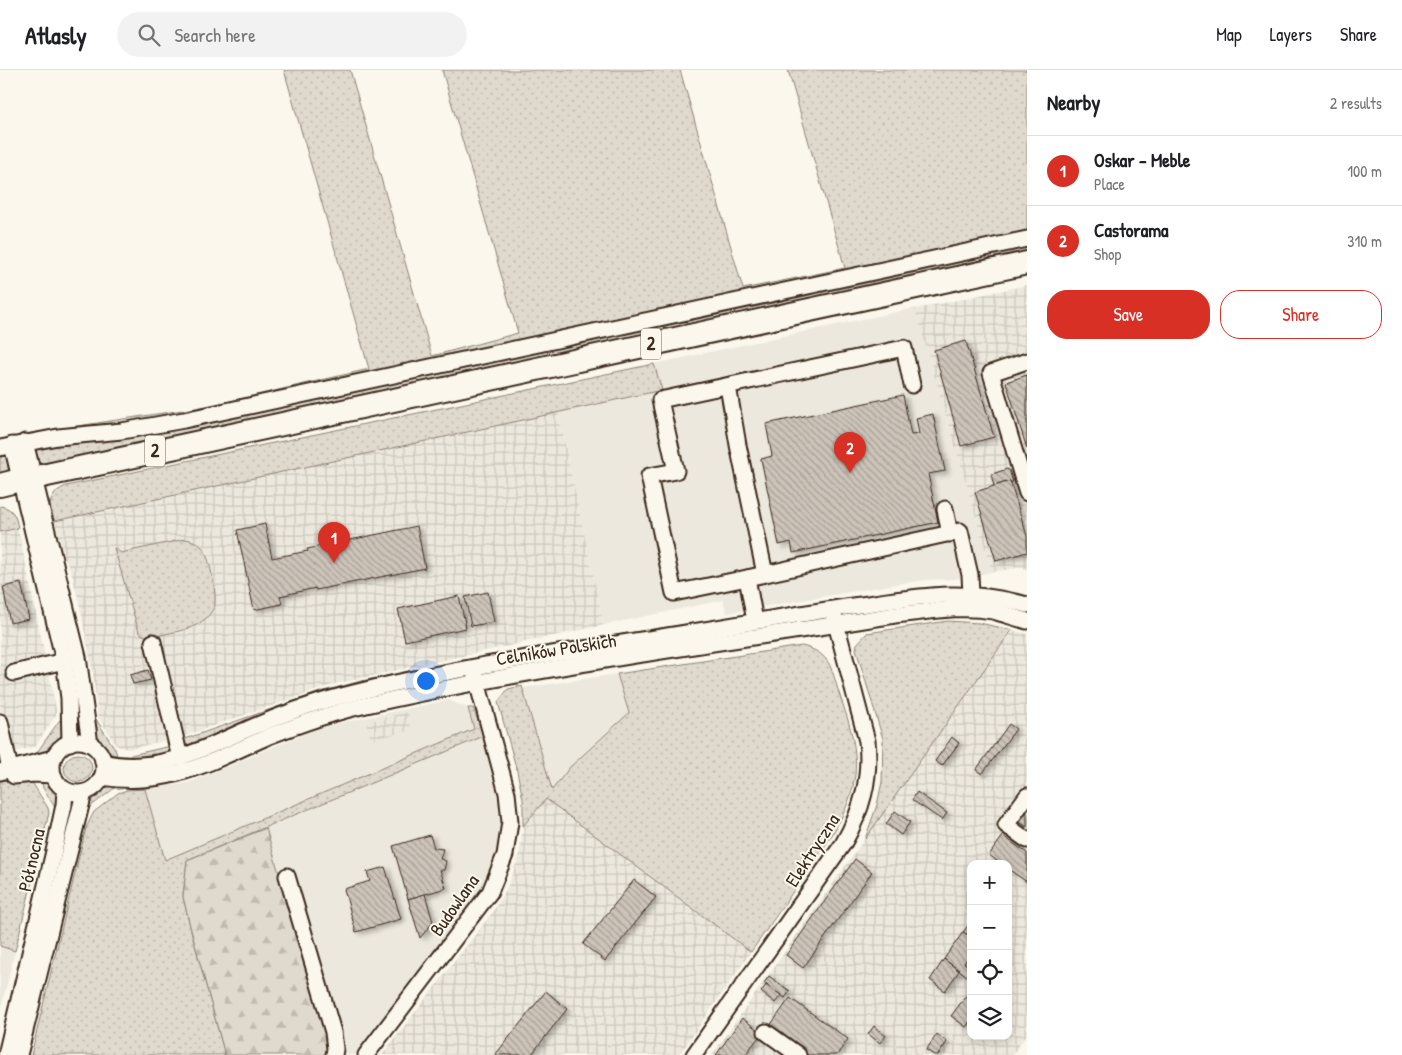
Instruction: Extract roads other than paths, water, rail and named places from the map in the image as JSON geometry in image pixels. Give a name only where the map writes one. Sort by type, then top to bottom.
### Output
[{"type":"highway","name":"2","points":[[18,481],[1027,263]]},
{"type":"street","points":[[90,744],[77,657],[18,481],[13,445],[58,437],[122,431],[184,420],[1027,239]]},
{"type":"street","points":[[912,386],[904,348],[660,400],[676,471],[649,476],[674,593],[960,531],[970,575],[971,594]]},
{"type":"street","points":[[1027,361],[991,373],[1027,493]]},
{"type":"street","points":[[728,386],[738,445],[765,574]]},
{"type":"street","points":[[945,509],[950,534]]},
{"type":"street","points":[[747,578],[755,622]]},
{"type":"street","name":"Celników Polskich","points":[[102,770],[144,779],[178,774],[287,729],[327,715],[369,705],[475,674],[755,622],[939,594],[971,594],[1003,598],[1027,605]]},
{"type":"street","name":"Elektryczna","points":[[694,1055],[843,844],[859,813],[866,788],[869,758],[867,741],[835,625],[833,609]]},
{"type":"street","name":"Celników Polskich","points":[[102,770],[122,765],[147,764],[180,758],[280,716],[324,701],[374,688],[895,616],[964,609],[993,612],[1027,621]]},
{"type":"street","points":[[153,642],[180,758]]},
{"type":"street","points":[[14,673],[77,657]]},
{"type":"street","points":[[70,743],[69,698],[77,657]]},
{"type":"street","name":"Budowlana","points":[[366,1055],[490,892],[505,855],[510,822],[507,793],[475,674]]},
{"type":"street","points":[[0,722],[3,773]]},
{"type":"street","points":[[70,743],[90,744],[99,753],[102,770],[94,788],[84,793],[64,790],[57,784],[53,775],[53,758],[61,747],[70,743]]},
{"type":"street","points":[[3,773],[53,758]]},
{"type":"street","points":[[3,773],[53,775]]},
{"type":"street","name":"Północna","points":[[6,1055],[55,847],[64,805],[64,790]]},
{"type":"street","name":"Północna","points":[[19,1055],[84,793]]},
{"type":"street","points":[[1027,796],[1006,825],[1027,840]]},
{"type":"street","points":[[287,876],[333,1032],[334,1055]]},
{"type":"street","points":[[766,1032],[798,1055]]},
{"type":"place","name":"Castorama","points":[[850,473]]},
{"type":"place","name":"Oskar - Meble","points":[[334,563]]}]
